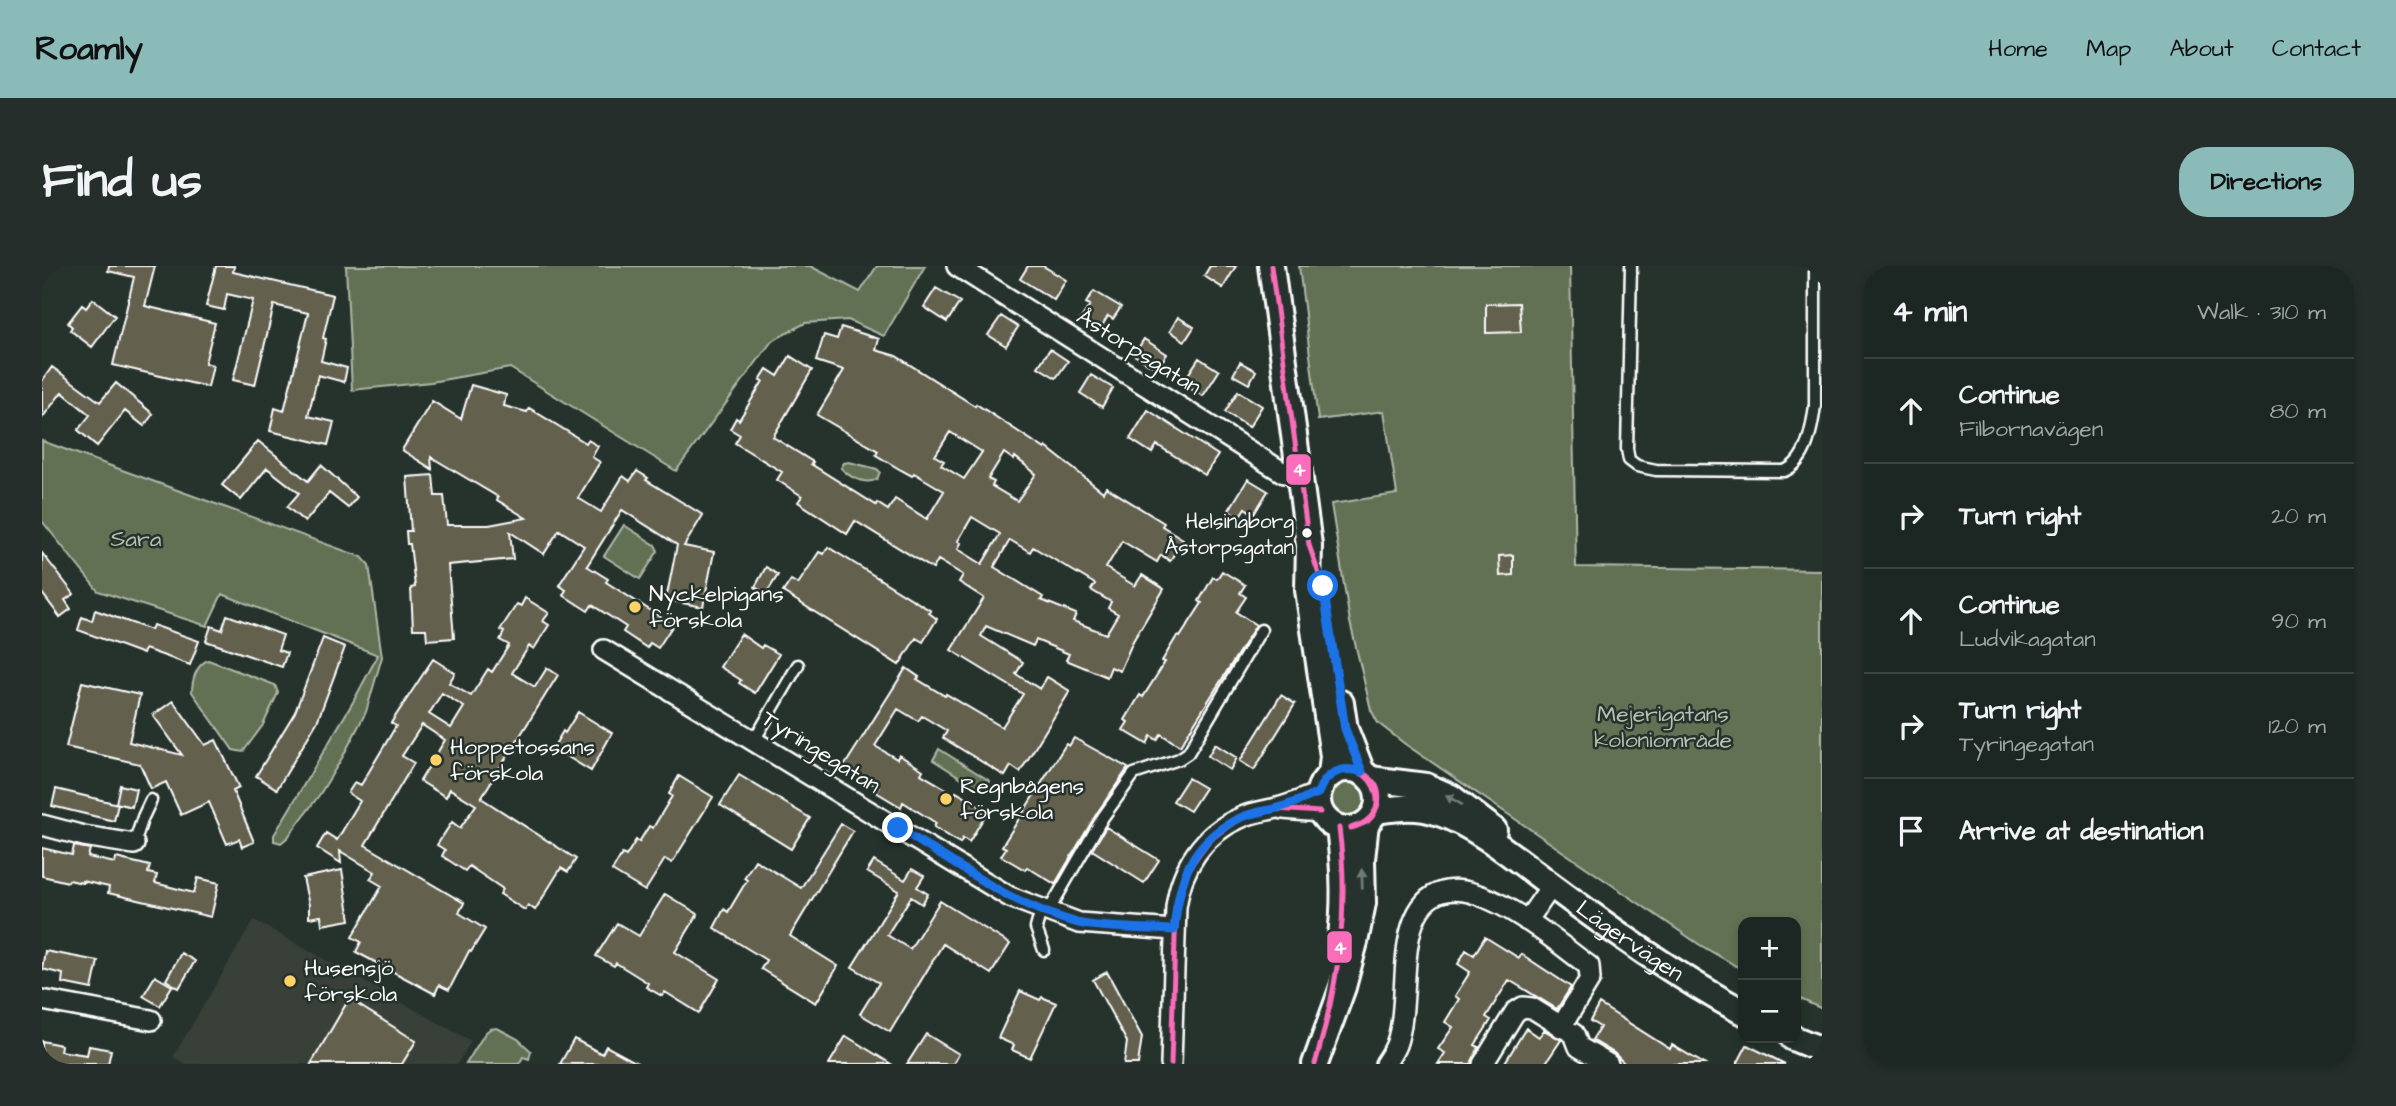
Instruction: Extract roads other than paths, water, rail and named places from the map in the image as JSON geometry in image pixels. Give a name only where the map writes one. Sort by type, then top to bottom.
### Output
[{"type":"street","name":"Åstorpsgatan","points":[[957,266],[1284,473],[1298,472]]},
{"type":"street","points":[[1271,266],[1309,545],[1308,590],[1333,756],[1323,793],[1331,825],[1349,830],[1371,817]]},
{"type":"street","points":[[1309,545],[1323,586],[1345,729],[1377,794],[1362,859],[1363,903],[1343,987],[1315,1064]]},
{"type":"street","name":"Tyringegatan","points":[[604,650],[755,739],[1010,897],[1080,923],[1174,930]]},
{"type":"street","points":[[1171,1064],[1174,930],[1181,882],[1199,849],[1223,827],[1242,817],[1323,793],[1346,769],[1366,776]]},
{"type":"street","name":"Lägervägen","points":[[1366,776],[1426,786],[1451,797],[1499,833],[1522,862]]},
{"type":"street","name":"Lägervägen","points":[[1371,817],[1408,807],[1442,814],[1522,862],[1657,960],[1738,1009]]},
{"type":"street","points":[[42,825],[134,844]]},
{"type":"street","points":[[1323,1039],[1344,915],[1344,865],[1339,828]]},
{"type":"street","points":[[1527,921],[1552,886]]},
{"type":"street","points":[[1385,1064],[1396,1045],[1399,1030],[1408,944],[1414,917],[1430,897],[1445,890],[1461,890],[1489,898],[1527,921],[1589,966],[1590,979],[1561,1027]]},
{"type":"street","points":[[42,1000],[151,1020]]},
{"type":"street","points":[[1483,1064],[1515,1012],[1522,1007],[1532,1008],[1574,1034],[1579,1047],[1608,1064]]},
{"type":"street","points":[[1801,1041],[1822,1050]]},
{"type":"lane","points":[[1631,266],[1627,449],[1629,460],[1637,466],[1656,470],[1784,471],[1799,460],[1815,406],[1815,266]]},
{"type":"lane","points":[[1044,950],[1036,928],[1103,817],[1134,774],[1180,759],[1188,753],[1261,630]]},
{"type":"lane","points":[[755,739],[798,665]]},
{"type":"lane","points":[[134,844],[148,804],[152,800]]},
{"type":"place","name":"Helsingborg Åstorpsgatan","points":[[1307,533]]},
{"type":"place","name":"Nyckelpigans förskola","points":[[635,607]]},
{"type":"place","name":"Hoppetossans förskola","points":[[436,760]]},
{"type":"place","name":"Regnbågens förskola","points":[[946,799]]},
{"type":"place","name":"Husensjö förskola","points":[[290,981]]},
{"type":"park label","name":"Sara","points":[[136,539]]},
{"type":"park label","name":"Mejerigatans koloniområde","points":[[1663,727]]}]
